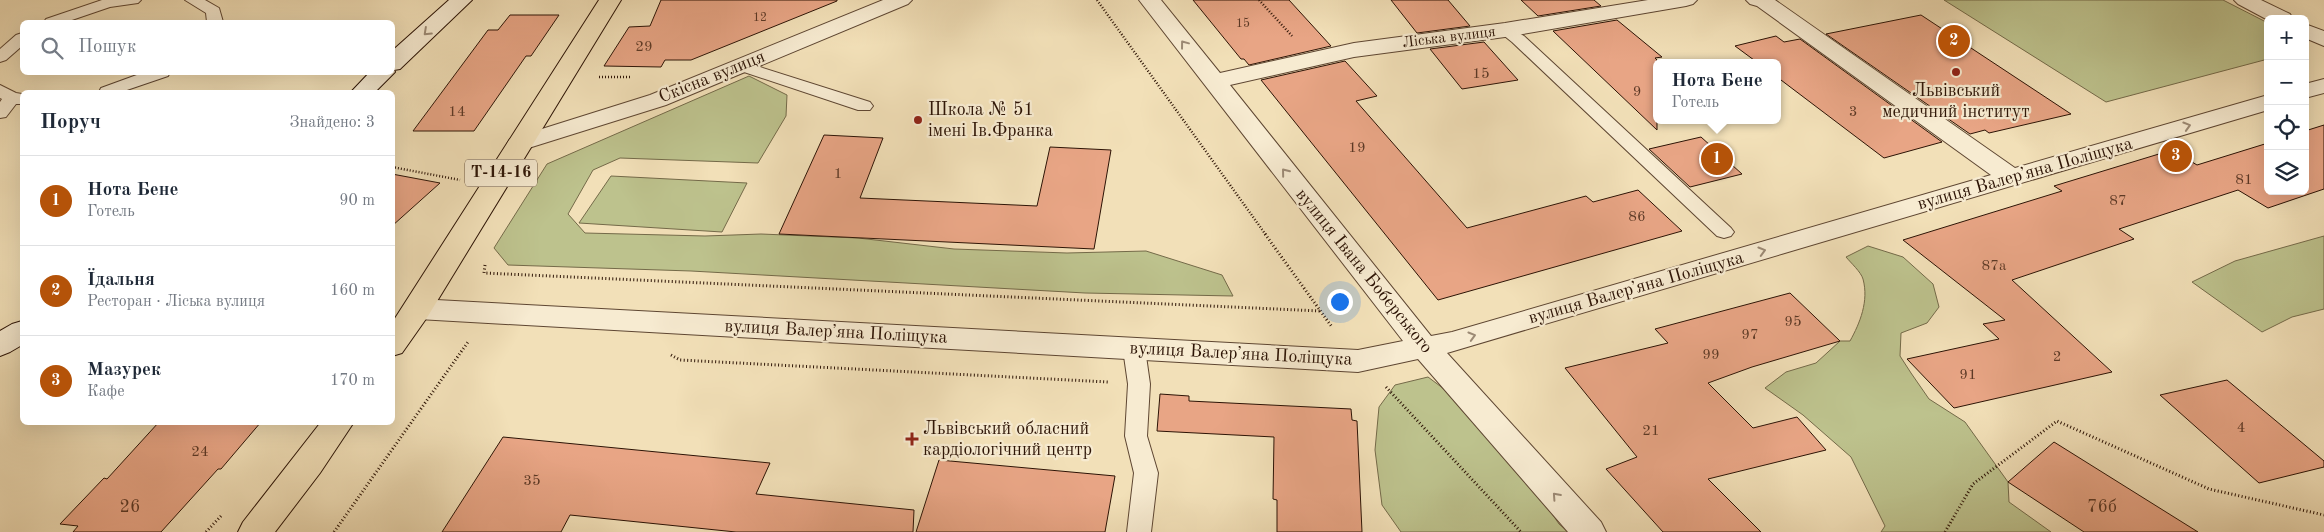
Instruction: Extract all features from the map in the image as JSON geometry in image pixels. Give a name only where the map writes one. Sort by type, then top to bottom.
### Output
[{"type":"main road","name":"Т-14-16","points":[[395,342],[418,309],[610,0]]},
{"type":"main road","points":[[255,532],[309,464],[337,425]]},
{"type":"street","points":[[395,61],[461,0]]},
{"type":"street","name":"Скісна вулиця","points":[[519,144],[658,100],[901,0]]},
{"type":"street","name":"вулиця Івана Боберського","points":[[1150,0],[1424,347],[1589,532]]},
{"type":"street","name":"Ліська вулиця","points":[[1213,82],[1354,50],[1505,30],[1686,0]]},
{"type":"street","points":[[2245,0],[2274,15]]},
{"type":"street","points":[[1765,1],[2012,178]]},
{"type":"street","points":[[2309,32],[2324,39]]},
{"type":"street","points":[[364,90],[381,75]]},
{"type":"street","points":[[2309,90],[2324,86]]},
{"type":"street","name":"вулиця Валерʼяна Поліщука","points":[[418,309],[1134,350],[1358,360],[1452,342],[2264,103]]},
{"type":"street","points":[[0,345],[20,332]]},
{"type":"lane","points":[[58,20],[108,3],[133,0]]},
{"type":"lane","points":[[194,0],[214,11],[215,20]]},
{"type":"lane","points":[[1505,30],[1518,39],[1724,232]]},
{"type":"lane","points":[[0,57],[20,40]]},
{"type":"lane","points":[[740,66],[864,106]]},
{"type":"lane","points":[[112,90],[154,75]]},
{"type":"lane","points":[[0,113],[11,95]]},
{"type":"lane","points":[[1134,350],[1138,384],[1136,436],[1146,474],[1139,532]]},
{"type":"path","points":[[1097,0],[1320,311],[1358,360],[1521,532]]},
{"type":"path","points":[[1259,0],[1313,58]]},
{"type":"path","points":[[595,77],[634,77]]},
{"type":"path","points":[[395,168],[461,180],[456,188]]},
{"type":"path","points":[[484,273],[1320,311]]},
{"type":"path","points":[[334,532],[469,340]]},
{"type":"path","points":[[667,353],[680,360],[1138,384]]},
{"type":"path","points":[[1944,532],[1973,484],[2057,421],[2209,489],[2324,515]]},
{"type":"green space","points":[[1944,0],[2223,0],[2264,21],[2264,60],[2106,102]]},
{"type":"green space","points":[[749,76],[787,95],[786,116],[758,163],[620,158],[593,170],[568,214],[585,233],[705,236],[761,234],[858,238],[954,249],[1067,253],[1146,251],[1222,275],[1233,296],[1085,293],[691,271],[508,265],[494,248],[547,164]]},
{"type":"green space","points":[[611,176],[747,183],[722,232],[579,223]]},
{"type":"green space","points":[[2324,236],[2324,309],[2292,317],[2262,332],[2192,282],[2235,261]]},
{"type":"green space","points":[[1868,246],[1903,257],[1933,284],[1939,307],[1927,323],[1901,333],[1900,356],[1929,399],[1965,422],[2008,482],[2009,502],[2051,532],[1881,532],[1885,526],[1851,457],[1803,415],[1765,388],[1786,372],[1816,363],[1840,341],[1850,341],[1862,312],[1865,287],[1860,273],[1846,257]]},
{"type":"green space","points":[[1428,377],[1444,389],[1539,494],[1559,524],[1568,532],[1401,532],[1382,505],[1375,450],[1379,407],[1395,385]]},
{"type":"building","points":[[661,0],[837,1],[691,60],[665,60],[661,67],[604,66],[629,27],[650,26]]},
{"type":"building","points":[[1193,0],[1289,0],[1331,46],[1249,65],[1244,59],[1241,59]]},
{"type":"building","points":[[1391,0],[1448,0],[1470,26],[1417,33]]},
{"type":"building","points":[[1521,0],[1594,0],[1601,6],[1538,16]]},
{"type":"building","points":[[510,15],[559,15],[531,56],[526,56],[474,131],[413,131],[488,30],[498,30]]},
{"type":"building","name":"Львівський медичний інститут","points":[[1921,15],[2071,114],[1989,133],[1985,130],[1970,134],[1826,34]]},
{"type":"building","points":[[1617,20],[1662,57],[1653,59],[1653,124],[1657,124],[1657,130],[1553,31]]},
{"type":"building","points":[[1776,36],[1784,42],[1800,39],[1942,142],[1884,158],[1781,80],[1781,59],[1753,59],[1735,46]]},
{"type":"building","points":[[1484,42],[1518,80],[1462,89],[1430,49]]},
{"type":"building","points":[[1345,61],[1377,96],[1356,101],[1467,228],[1586,196],[1593,202],[1638,190],[1682,231],[1438,300],[1261,80]]},
{"type":"building","points":[[2324,125],[2324,189],[2309,194],[2309,150],[2309,130]]},
{"type":"building","points":[[824,135],[883,138],[860,198],[1037,206],[1050,147],[1111,150],[1094,249],[779,234]]},
{"type":"building","points":[[1701,137],[1742,174],[1690,187],[1649,149]]},
{"type":"building","points":[[2264,144],[2264,195],[2306,195],[2268,208],[2238,190],[2119,229],[2134,239],[2012,280],[2112,372],[1954,408],[1907,359],[1999,339],[1983,324],[2005,320],[1903,240],[2062,191],[2054,186],[2172,150],[2197,165]]},
{"type":"building","points":[[395,175],[440,183],[395,223]]},
{"type":"building","points":[[1790,293],[1840,341],[1752,367],[1708,383],[1753,428],[1797,417],[1826,450],[1708,479],[1761,532],[1663,532],[1606,469],[1637,457],[1565,368],[1668,343],[1655,329]]},
{"type":"building","points":[[2227,380],[2324,461],[2324,467],[2259,483],[2160,395]]},
{"type":"building","points":[[1160,394],[1189,396],[1189,401],[1351,409],[1352,420],[1357,421],[1362,532],[1277,532],[1277,500],[1273,499],[1274,437],[1157,431]]},
{"type":"building","points":[[156,425],[258,425],[221,469],[218,469],[161,532],[73,532],[78,526],[60,524],[104,478],[107,479]]},
{"type":"building","points":[[503,437],[770,463],[756,494],[914,510],[913,532],[736,532],[570,515],[561,532],[442,532]]},
{"type":"building","points":[[2054,442],[2198,532],[2084,532],[2008,482]]},
{"type":"building","points":[[939,460],[1115,476],[1105,532],[916,532]]},
{"type":"place","name":"Їдальня","points":[[1954,41]]},
{"type":"place","name":"Львівський медичний інститут","points":[[1956,72]]},
{"type":"place","name":"Школа № 51 імені Ів.Франка","points":[[918,120]]},
{"type":"place","name":"Мазурек","points":[[2176,156]]},
{"type":"place","name":"Нота Бене","points":[[1717,159]]},
{"type":"place","name":"Львівський обласний кардіологічний центр","points":[[912,439]]}]
